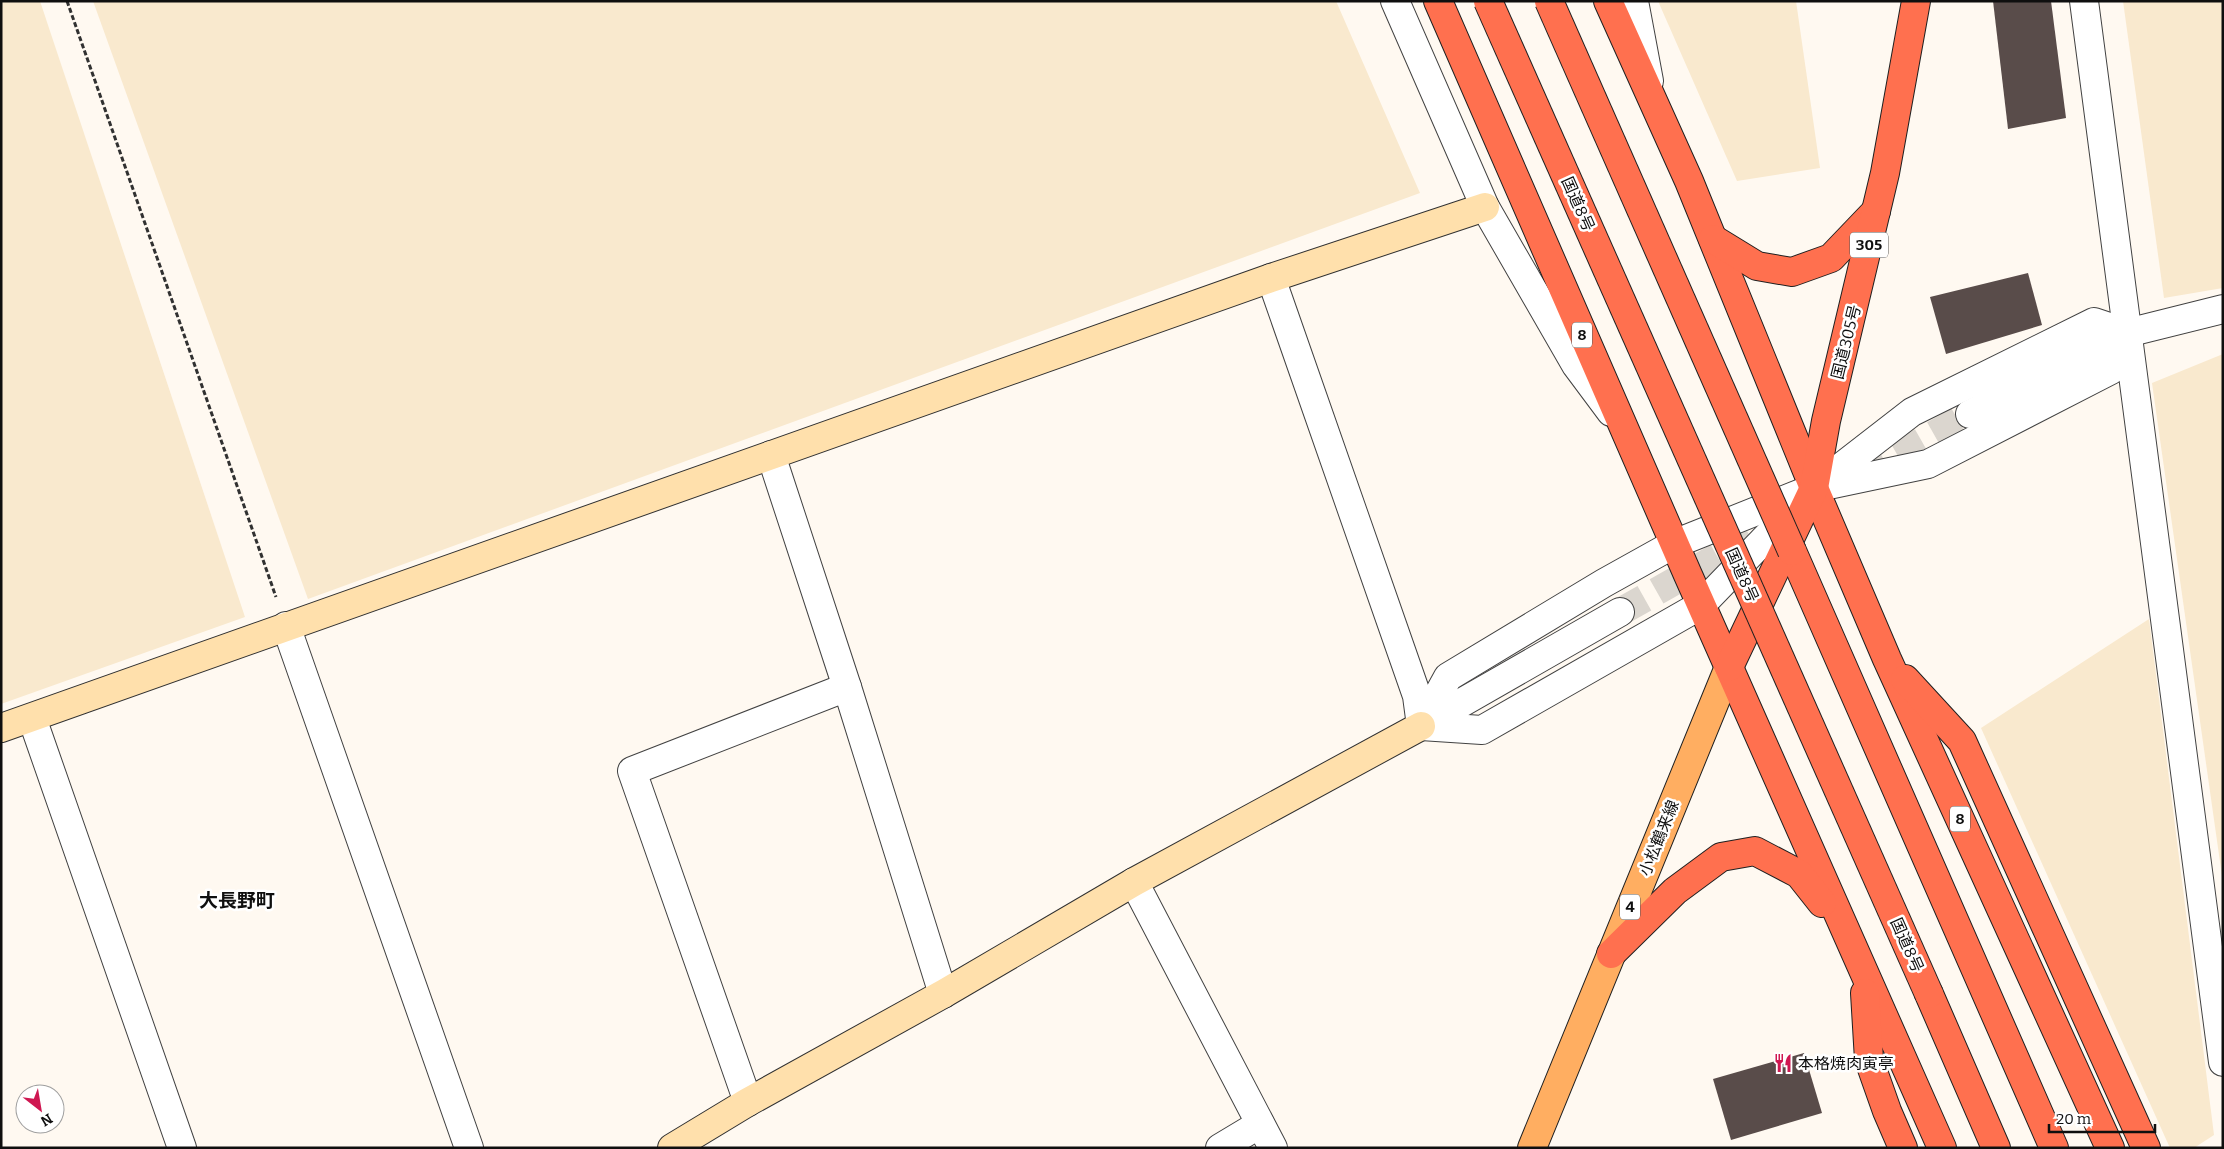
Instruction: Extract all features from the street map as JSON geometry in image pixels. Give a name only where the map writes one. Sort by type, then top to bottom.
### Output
[{"type":"highway","name":"8","points":[[1438,1],[1674,544],[1864,976],[1942,1148]]},
{"type":"highway","name":"国道8号","points":[[1488,1],[1996,1148]]},
{"type":"highway","points":[[1549,1],[2054,1148]]},
{"type":"highway","name":"8","points":[[1608,1],[1713,239],[1814,488],[1888,660],[2110,1148]]},
{"type":"highway","name":"国道305号","points":[[1729,667],[1814,488],[1826,421],[1877,210],[1916,1]]},
{"type":"highway","points":[[1713,239],[1758,266],[1792,272],[1831,258],[1877,210]]},
{"type":"highway","points":[[1888,660],[1962,741],[2146,1148]]},
{"type":"highway","points":[[1611,954],[1675,891],[1721,856],[1755,851],[1799,874],[1847,936]]},
{"type":"highway","points":[[1864,976],[1869,1060],[1903,1148]]},
{"type":"main road","name":"小松鶴来線","points":[[1532,1148],[1729,667]]},
{"type":"street","points":[[1395,1],[1485,207],[1576,365],[1624,430]]},
{"type":"street","points":[[1634,1],[1653,101]]},
{"type":"street","points":[[2084,1],[2223,1062]]},
{"type":"street","points":[[1,728],[1271,278],[1485,207]]},
{"type":"street","points":[[1271,278],[1417,696],[1421,726]]},
{"type":"street","points":[[1970,414],[2127,333],[2223,309]]},
{"type":"street","points":[[1421,726],[1482,730],[1701,605],[1814,488],[1912,412],[2094,322],[2127,333]]},
{"type":"street","points":[[1421,726],[1448,677],[1604,583],[1674,544],[1814,488],[1928,464],[2111,370],[2127,333]]},
{"type":"street","points":[[771,455],[847,687],[943,994]]},
{"type":"street","points":[[672,1148],[748,1102],[943,994],[1134,882],[1421,726],[1620,612]]},
{"type":"street","points":[[286,626],[469,1148]]},
{"type":"street","points":[[748,1102],[632,772],[847,687]]},
{"type":"street","points":[[32,718],[182,1148]]},
{"type":"street","points":[[1134,882],[1273,1148]]},
{"type":"street","points":[[1220,1148],[1260,1124]]},
{"type":"path","points":[[66,1],[286,626]]},
{"type":"shaded area","points":[[1,1],[40,1],[245,617],[1,704]]},
{"type":"shaded area","points":[[93,1],[1336,1],[1420,193],[308,599]]},
{"type":"shaded area","points":[[1658,1],[1796,1],[1820,168],[1737,181]]},
{"type":"shaded area","points":[[2123,1],[2223,1],[2223,288],[2164,298]]},
{"type":"shaded area","points":[[2223,354],[2223,883],[2152,383]]},
{"type":"shaded area","points":[[2149,619],[2214,1135],[2194,1148],[2170,1148],[1981,728]]},
{"type":"building","points":[[1993,1],[2051,1],[2066,118],[2008,129]]},
{"type":"building","points":[[2028,273],[2042,325],[1946,354],[1930,297]]},
{"type":"building","points":[[1804,1053],[1822,1113],[1731,1140],[1713,1079]]},
{"type":"tunnel","points":[[1861,476],[1970,414]]},
{"type":"tunnel","points":[[1620,612],[1751,538]]},
{"type":"place","name":"本格焼肉寅亭","points":[[1783,1063]]},
{"type":"district","name":"大長野町","points":[[237,900]]}]
